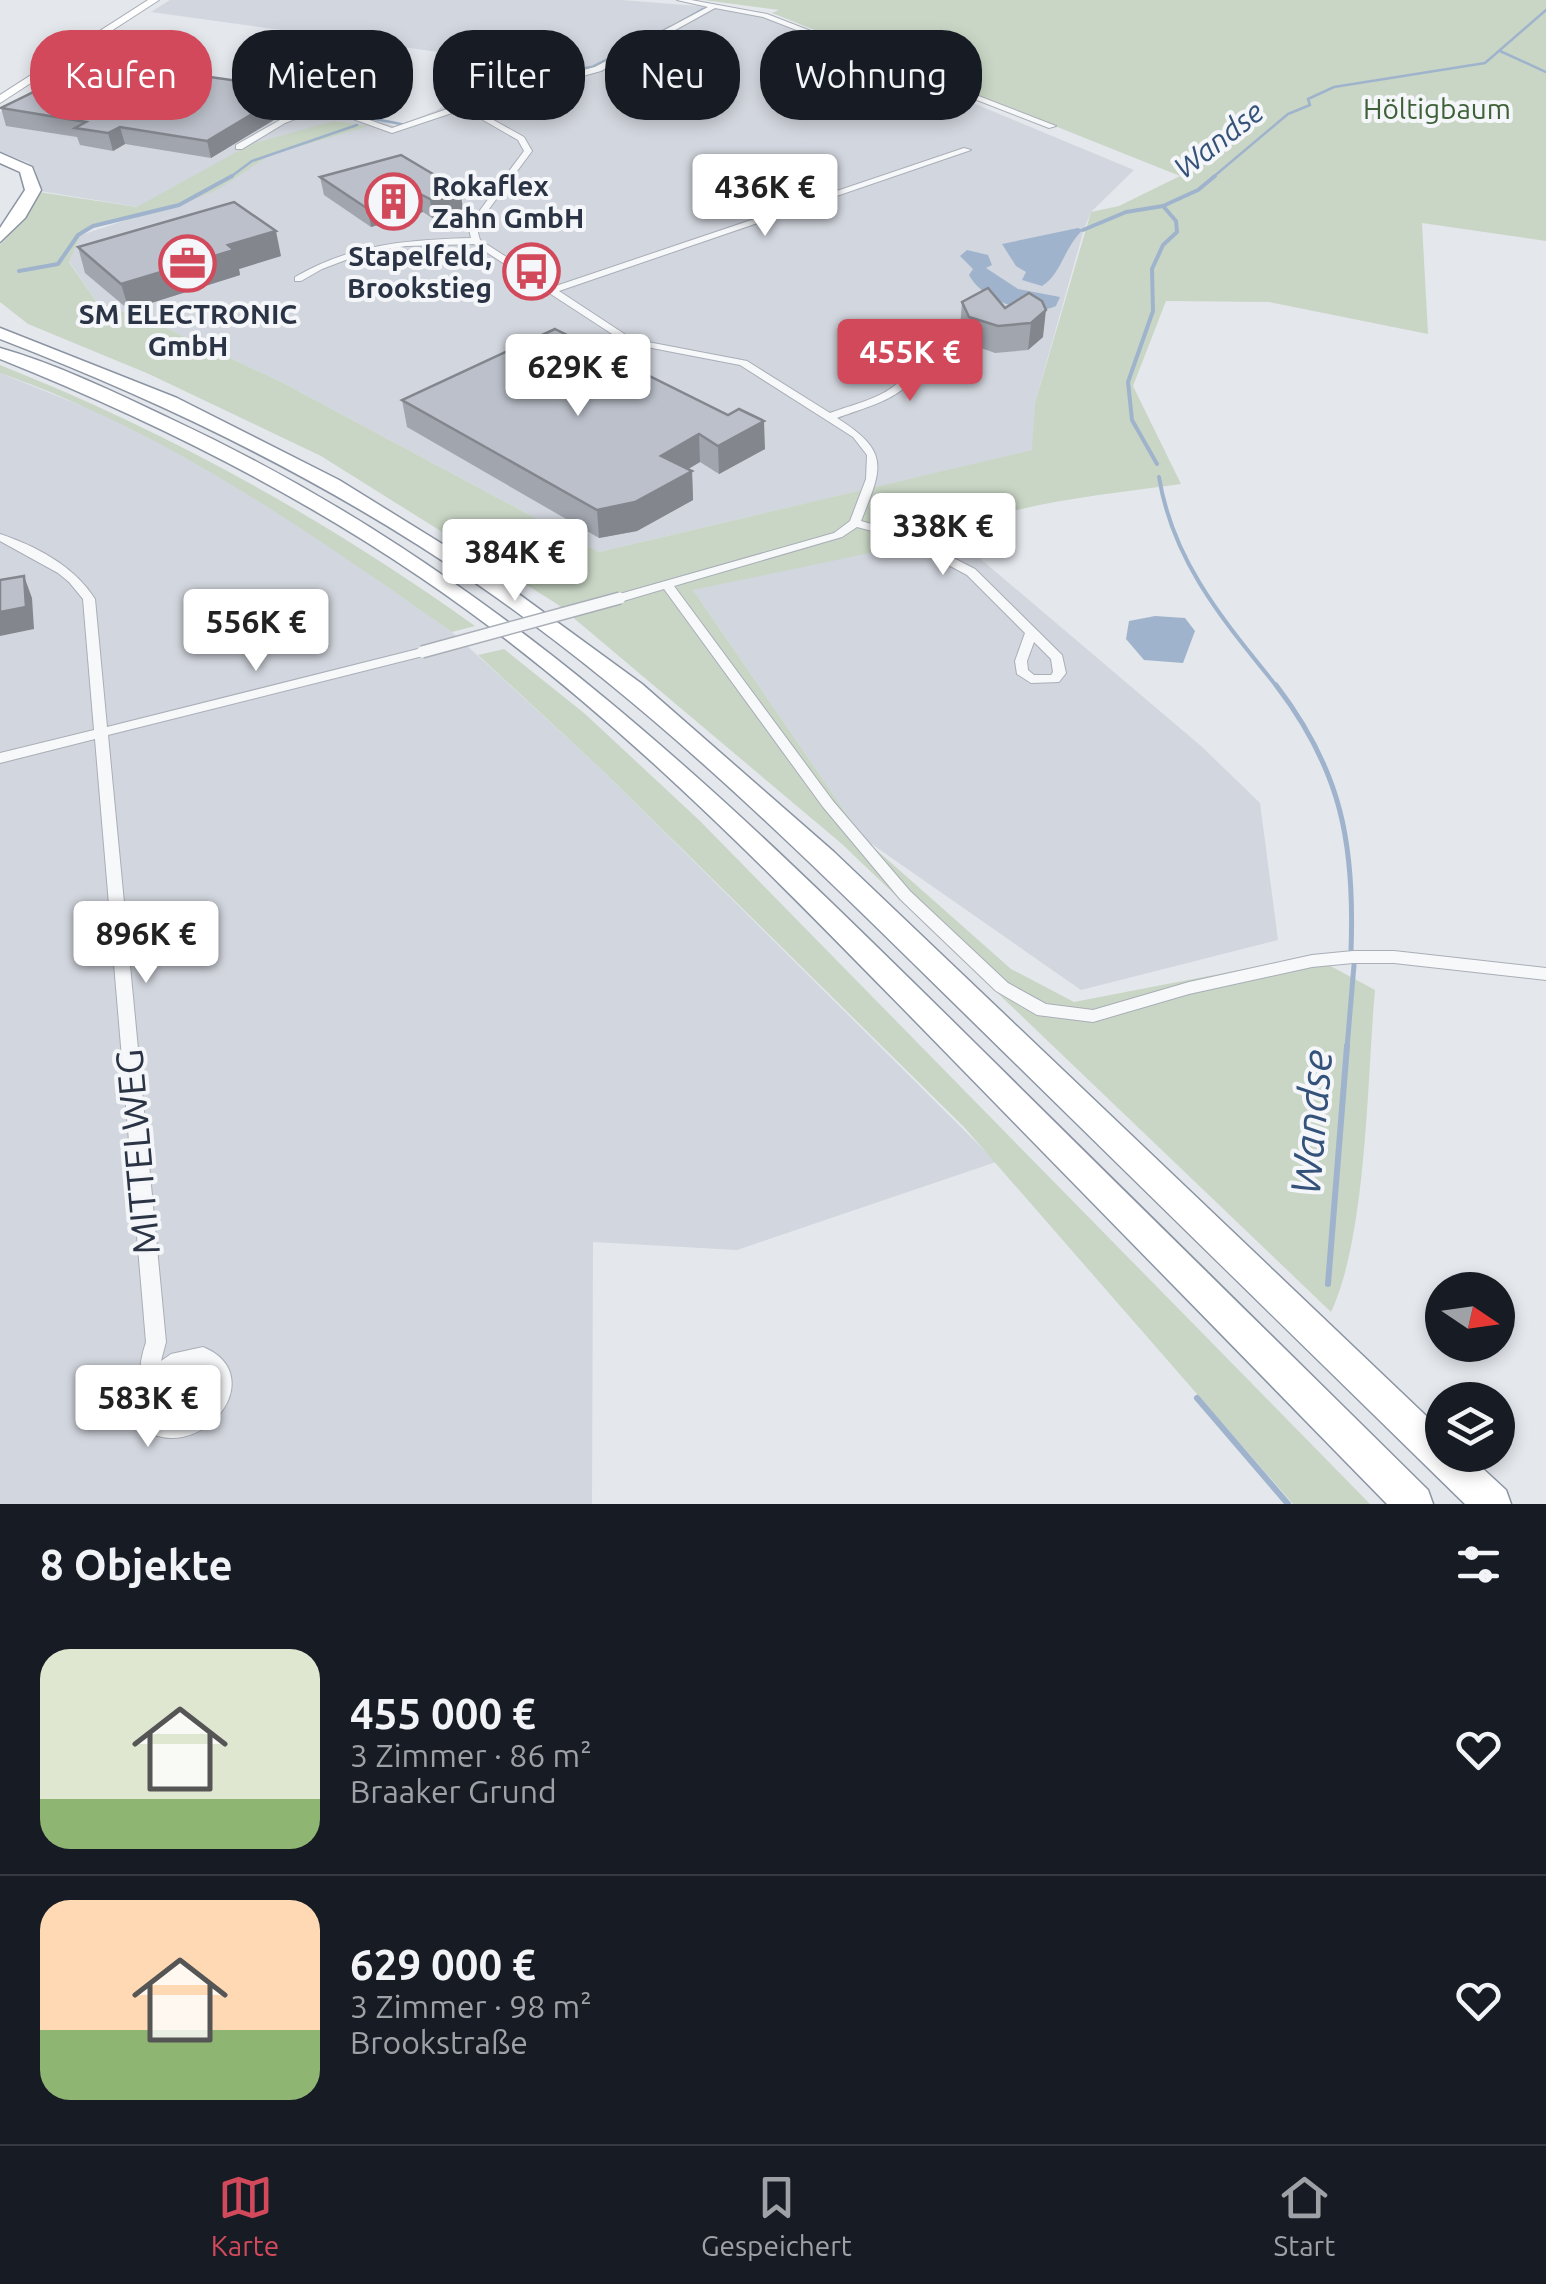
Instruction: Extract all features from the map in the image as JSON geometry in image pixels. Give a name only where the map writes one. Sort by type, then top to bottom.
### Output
[{"type":"highway","points":[[0,158],[20,164],[32,180],[33,190],[20,215],[0,234]]},
{"type":"highway","points":[[0,312],[59,354]]},
{"type":"highway","points":[[0,333],[179,403],[283,454],[391,516],[634,690],[794,829],[1492,1504]]},
{"type":"highway","points":[[0,353],[156,416],[257,467],[353,524],[487,614],[604,707],[762,850],[1414,1504]]},
{"type":"main road","points":[[0,100],[154,0]]},
{"type":"street","points":[[680,0],[766,15],[1052,126]]},
{"type":"street","points":[[585,72],[714,6]]},
{"type":"street","points":[[239,147],[304,108],[346,112],[392,132],[433,119]]},
{"type":"street","points":[[476,241],[473,229],[479,217],[528,151],[521,139],[488,120]]},
{"type":"street","points":[[550,291],[967,150]]},
{"type":"street","points":[[0,758],[620,598],[823,542],[856,522],[872,478],[872,455],[857,435],[833,416],[743,363],[629,340],[476,241],[380,244],[316,267],[298,279]]},
{"type":"street","points":[[833,416],[912,380],[922,362],[920,344]]},
{"type":"street","points":[[856,522],[949,557],[971,572],[1030,635]]},
{"type":"street","name":"MITTELWEG","points":[[0,538],[46,562],[85,590],[91,610],[156,1342],[148,1363],[151,1388]]},
{"type":"street","points":[[666,584],[828,804],[905,895],[1002,987],[1044,1010],[1093,1016],[1189,988],[1312,961],[1353,957],[1546,974]]},
{"type":"street","points":[[156,1342],[170,1363]]},
{"type":"street","points":[[203,1356],[215,1362],[224,1384],[210,1412],[186,1429],[159,1427],[153,1416],[151,1388],[170,1363],[203,1356]]},
{"type":"shaded area","points":[[170,0],[622,0],[735,9],[797,30],[760,30],[760,120],[982,120],[982,107],[1134,170],[1091,212],[1084,229],[1035,403],[1033,450],[599,552],[283,383],[147,319],[98,304],[69,261],[81,235],[157,210],[40,191],[35,169],[28,162],[0,153],[0,112],[30,92],[30,120],[212,120],[212,88],[232,91],[232,120],[379,120],[396,127],[433,112],[433,120],[585,120],[585,30],[433,30],[433,51],[413,48],[413,30],[280,30],[151,12]]},
{"type":"shaded area","points":[[0,373],[132,426],[262,499],[452,632],[601,769],[996,1162],[737,1250],[593,1242],[592,1504],[0,1504]]},
{"type":"shaded area","points":[[951,534],[1201,746],[1260,803],[1278,940],[1081,990],[863,838],[693,590]]},
{"type":"green space","name":"Höltigbaum","points":[[704,0],[1546,0],[1546,241],[1422,223],[1428,334],[1269,302],[1166,301],[1133,386],[1181,484],[1019,509],[927,541],[693,590],[863,838],[1011,969],[1074,1002],[1312,956],[1375,990],[1359,1200],[1343,1280],[1331,1312],[842,844],[557,604],[321,456],[149,374],[28,324],[0,302],[0,245],[27,216],[39,192],[137,207],[251,144],[334,121],[369,126],[270,155],[219,189],[180,205],[95,226],[81,235],[69,262],[98,304],[147,319],[283,383],[599,552],[1032,450],[1035,403],[1091,212],[1119,206],[1180,176],[982,97],[982,30],[815,30],[772,13],[779,10]]},
{"type":"green space","points":[[0,365],[125,419],[245,481],[362,550],[475,626],[452,632],[235,487],[122,424],[0,373]]},
{"type":"green space","points":[[504,649],[584,713],[699,820],[1370,1504],[1293,1504],[964,1127],[601,769],[478,655]]},
{"type":"water","points":[[1083,230],[1054,275],[1042,286],[1022,280],[1026,272],[1016,266],[1002,244]]},
{"type":"water","points":[[967,250],[988,255],[992,265],[986,268],[1018,289],[1060,297],[1056,306],[1033,310],[995,299],[969,275],[973,269],[960,256]]},
{"type":"water","points":[[1155,616],[1185,618],[1195,631],[1183,663],[1144,660],[1126,639],[1129,621]]},
{"type":"building","points":[[212,77],[232,80],[232,120],[242,120],[207,141],[120,127],[108,133],[75,128],[86,122],[74,120],[212,120]]},
{"type":"building","points":[[30,94],[30,113],[1,108]]},
{"type":"building","points":[[401,155],[460,190],[430,199],[420,194],[368,209],[320,177]]},
{"type":"building","points":[[234,202],[276,231],[228,245],[234,250],[121,284],[78,247]]},
{"type":"building","points":[[988,288],[1005,308],[1029,293],[1042,301],[1046,310],[1031,323],[998,326],[969,317],[962,302]]},
{"type":"building","points":[[555,329],[728,415],[739,409],[764,421],[718,446],[699,434],[661,456],[692,471],[635,502],[597,510],[402,400]]},
{"type":"building","points":[[24,576],[26,607],[0,612],[0,580]]},
{"type":"waterway","points":[[680,22],[703,9]]},
{"type":"waterway","name":"Wandse","points":[[1212,178],[1288,114],[1310,105],[1308,99],[1334,87],[1485,63],[1546,10]]},
{"type":"waterway","points":[[585,68],[670,27]]},
{"type":"waterway","points":[[1500,51],[1546,72]]},
{"type":"waterway","points":[[380,120],[406,125]]},
{"type":"waterway","points":[[231,177],[252,161],[357,125]]},
{"type":"waterway","name":"Wandse","points":[[1163,206],[1198,190],[1215,176]]},
{"type":"waterway","points":[[19,271],[58,264],[78,235],[93,226],[179,205],[231,177]]},
{"type":"waterway","points":[[1083,230],[1126,212],[1163,206]]},
{"type":"waterway","name":"Wandse","points":[[1157,464],[1132,420],[1128,382],[1153,311],[1152,269],[1163,245],[1177,232],[1176,221],[1163,206]]},
{"type":"waterway","name":"Wandse","points":[[1159,477],[1166,508],[1189,564],[1221,615],[1278,688]]},
{"type":"waterway","name":"Wandse","points":[[1276,685],[1316,748],[1340,810],[1350,877],[1351,951]]},
{"type":"waterway","name":"Wandse","points":[[1347,1048],[1354,965]]},
{"type":"waterway","name":"Wandse","points":[[1328,1284],[1347,1046]]},
{"type":"waterway","name":"Wandse","points":[[1197,1398],[1288,1504]]},
{"type":"place","name":"Rokaflex Zahn GmbH","points":[[393,202]]},
{"type":"place","name":"SM ELECTRONIC GmbH","points":[[188,263]]},
{"type":"place","name":"Stapelfeld, Brookstieg","points":[[531,272]]}]
